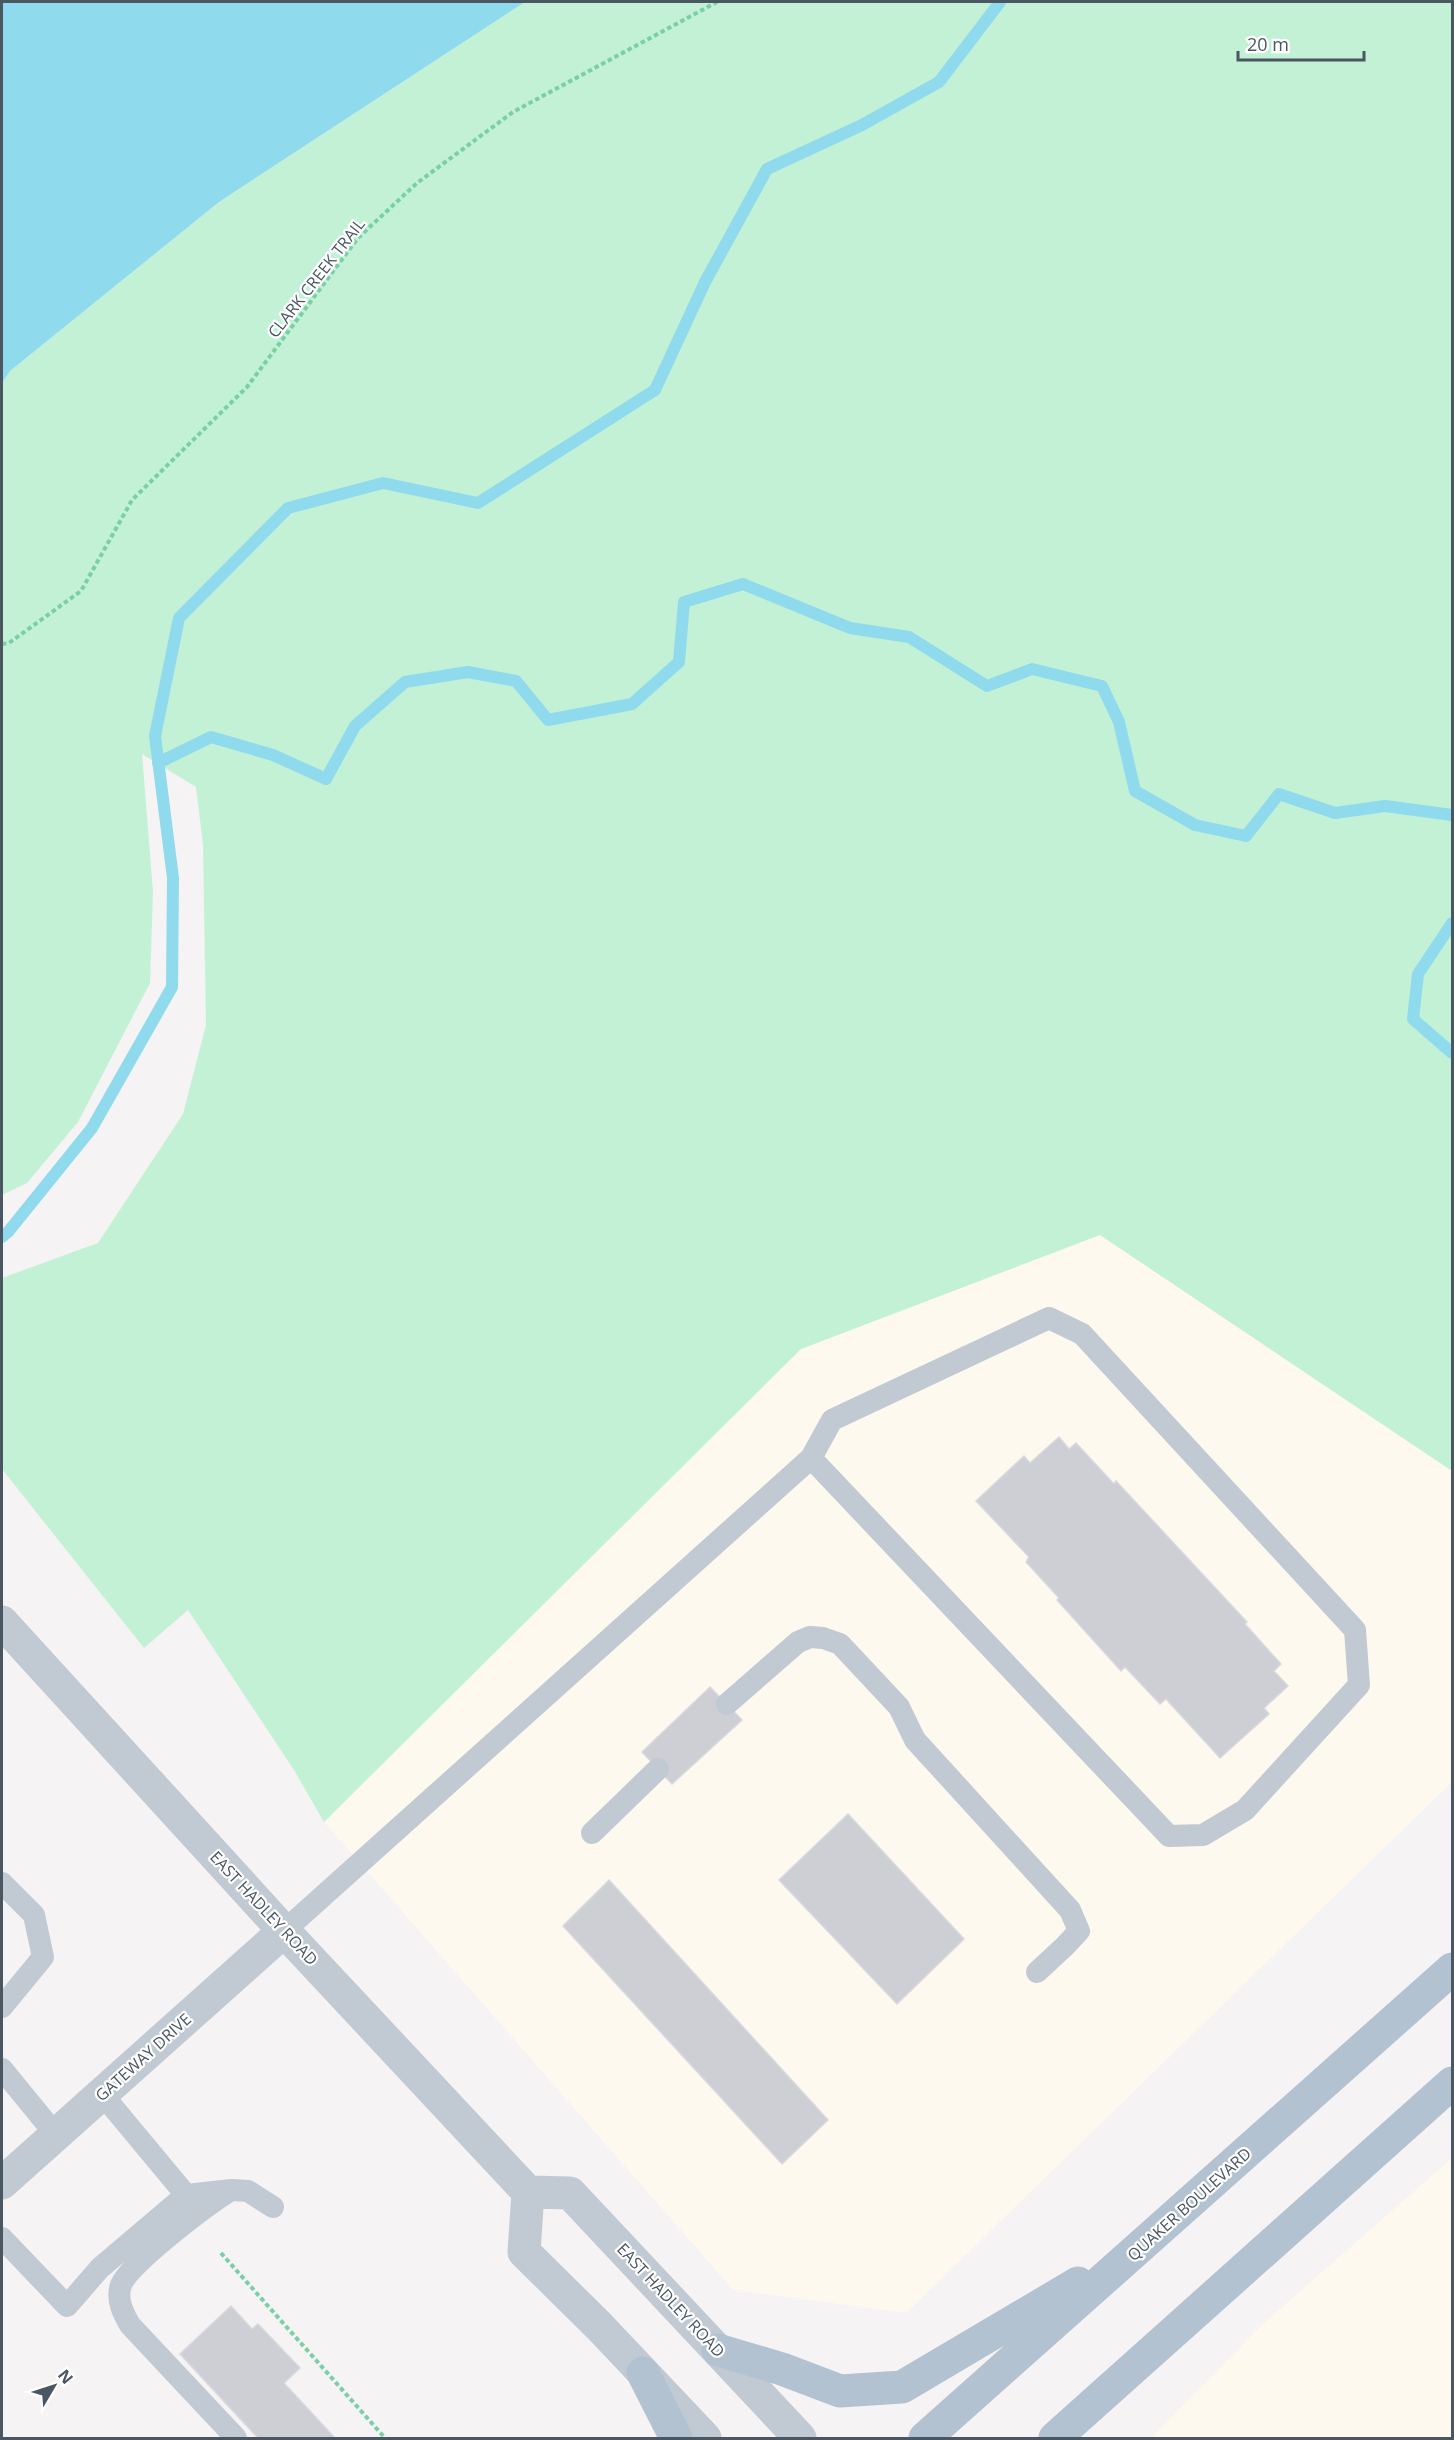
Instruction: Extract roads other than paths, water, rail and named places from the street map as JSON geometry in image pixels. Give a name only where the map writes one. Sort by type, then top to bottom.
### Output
[{"type":"main road","name":"QUAKER BOULEVARD","points":[[925,2439],[1452,1969]]},
{"type":"main road","points":[[1062,2435],[1452,2083]]},
{"type":"main road","points":[[718,2350],[782,2369],[840,2391],[902,2387],[1144,2243]]},
{"type":"main road","points":[[643,2373],[676,2439]]},
{"type":"street","name":"EAST HADLEY ROAD","points":[[2,1622],[284,1931],[528,2192],[570,2193],[800,2439]]},
{"type":"street","name":"GATEWAY DRIVE","points":[[2,2183],[284,1931]]},
{"type":"street","points":[[528,2192],[524,2252],[705,2439]]},
{"type":"lane","points":[[284,1931],[811,1458],[832,1420],[1048,1318],[1082,1334],[1355,1630],[1359,1685],[1245,1810],[1203,1835],[1169,1836],[811,1458]]},
{"type":"lane","points":[[727,1704],[798,1642],[810,1637],[824,1638],[840,1644],[899,1707],[915,1740],[1070,1910],[1079,1931],[1036,1972]]},
{"type":"lane","points":[[592,1833],[658,1769]]},
{"type":"lane","points":[[2,1883],[34,1915],[43,1957],[2,2007]]},
{"type":"lane","points":[[2,2069],[56,2135]]},
{"type":"lane","points":[[102,2094],[186,2195]]},
{"type":"lane","points":[[232,2190],[200,2210],[131,2272],[121,2285],[120,2297],[122,2311],[130,2325],[236,2439]]},
{"type":"lane","points":[[2,2238],[67,2306],[100,2268],[186,2195],[232,2190],[248,2192],[273,2207]]},
{"type":"water","points":[[2,2],[525,2],[219,202],[10,371],[2,383]]},
{"type":"waterway","points":[[2,1237],[92,1128],[172,987],[173,878],[155,736],[179,618],[288,508],[383,483],[478,503],[655,390],[705,282],[767,169],[862,125],[939,82],[1000,2]]},
{"type":"waterway","points":[[158,763],[211,737],[273,755],[326,779],[355,726],[405,682],[468,672],[516,681],[548,720],[632,704],[679,662],[684,602],[743,584],[850,628],[909,637],[987,686],[1032,669],[1102,686],[1119,722],[1135,791],[1195,825],[1246,836],[1279,794],[1335,813],[1385,806],[1452,815]]},
{"type":"waterway","points":[[1452,923],[1418,974],[1413,1019],[1452,1053]]}]
